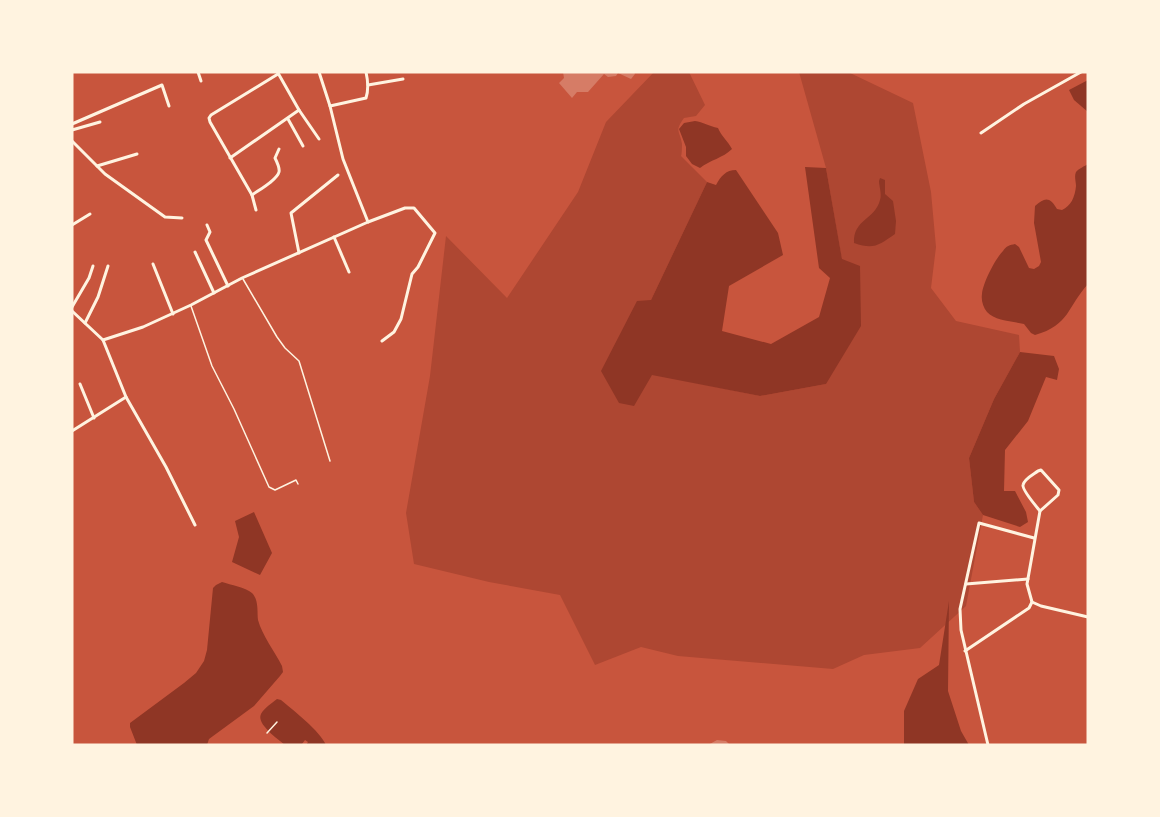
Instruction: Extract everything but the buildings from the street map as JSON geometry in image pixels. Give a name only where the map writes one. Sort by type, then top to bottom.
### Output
[{"type":"street","points":[[198,72],[201,81]]},
{"type":"street","points":[[319,72],[344,159],[368,222]]},
{"type":"street","points":[[330,106],[366,98],[368,92],[366,72]]},
{"type":"street","points":[[981,134],[1009,114],[1081,72]]},
{"type":"street","points":[[256,210],[252,195],[209,118],[278,73],[319,139]]},
{"type":"street","points":[[368,85],[403,79]]},
{"type":"street","points":[[72,124],[162,85],[169,106]]},
{"type":"street","points":[[230,158],[299,110]]},
{"type":"street","points":[[288,119],[303,146]]},
{"type":"street","points":[[72,130],[100,122]]},
{"type":"street","points":[[72,141],[105,174],[165,217],[182,218]]},
{"type":"street","points":[[252,195],[268,184],[280,171],[275,158],[279,149]]},
{"type":"street","points":[[97,166],[137,154]]},
{"type":"street","points":[[299,253],[291,213],[338,175]]},
{"type":"street","points":[[103,340],[143,327],[242,278],[368,222],[405,208],[414,208],[435,233],[418,267],[412,274],[401,319],[394,332],[382,341]]},
{"type":"street","points":[[72,225],[90,214]]},
{"type":"street","points":[[207,225],[210,232],[206,240],[228,286]]},
{"type":"street","points":[[334,237],[350,272]]},
{"type":"street","points":[[195,252],[214,293]]},
{"type":"street","points":[[153,264],[172,314]]},
{"type":"street","points":[[93,266],[72,309],[103,340],[126,398],[195,525]]},
{"type":"street","points":[[85,323],[98,297],[108,266]]},
{"type":"street","points":[[80,384],[94,418]]},
{"type":"street","points":[[72,431],[126,398]]},
{"type":"street","points":[[965,651],[1029,608],[1032,602],[1028,579],[1040,511],[1059,493],[1059,490],[1041,470],[1023,485],[1040,511]]},
{"type":"street","points":[[988,745],[965,651],[960,609],[979,523],[1034,538]]},
{"type":"street","points":[[966,584],[1028,579]]},
{"type":"street","points":[[1032,602],[1088,616]]},
{"type":"lane","points":[[242,278],[277,337],[285,348],[299,360],[330,461]]},
{"type":"lane","points":[[191,305],[212,366],[269,487],[275,490],[296,480],[298,484]]},
{"type":"path","points":[[267,733],[277,722]]},
{"type":"shaded area","points":[[654,72],[689,72],[705,105],[696,116],[684,118],[678,131],[682,144],[681,156],[707,182],[651,300],[652,374],[760,396],[826,384],[842,260],[826,168],[799,72],[848,72],[913,103],[931,192],[936,247],[931,288],[956,321],[1019,335],[1020,352],[994,399],[969,458],[974,502],[983,515],[966,606],[920,648],[864,655],[833,669],[678,656],[641,647],[595,665],[560,595],[489,582],[414,564],[406,513],[430,376],[446,236],[507,298],[578,192],[606,122]]},
{"type":"shaded area","points":[[1088,80],[1088,112],[1074,100],[1069,90]]},
{"type":"shaded area","points":[[695,121],[718,128],[732,149],[700,168],[692,164],[686,156],[686,147],[679,129],[684,123]]},
{"type":"shaded area","points":[[1088,164],[1088,284],[1062,321],[1035,335],[1024,324],[990,315],[983,306],[982,294],[996,260],[1005,248],[1015,244],[1019,247],[1029,268],[1034,269],[1039,266],[1041,262],[1034,223],[1035,206],[1042,201],[1050,200],[1057,209],[1065,208],[1075,194],[1076,172]]},
{"type":"shaded area","points":[[805,167],[826,168],[842,259],[860,266],[861,326],[826,384],[760,396],[652,375],[634,406],[619,403],[601,371],[637,301],[651,300],[707,182],[716,185],[729,171],[736,170],[778,233],[783,255],[729,286],[722,331],[771,344],[819,317],[830,278],[819,268]]},
{"type":"shaded area","points":[[880,178],[885,180],[885,194],[893,201],[895,234],[872,246],[854,243],[860,224],[874,212],[881,198]]},
{"type":"shaded area","points":[[1020,352],[1054,356],[1059,369],[1057,380],[1046,377],[1028,421],[1005,450],[1004,491],[1015,491],[1026,512],[1028,522],[1020,527],[983,515],[974,502],[969,458],[994,399]]},
{"type":"shaded area","points":[[254,512],[272,553],[260,575],[232,562],[239,537],[235,521]]},
{"type":"shaded area","points":[[222,582],[252,593],[257,603],[260,626],[283,672],[254,706],[209,739],[207,745],[137,745],[130,723],[196,673],[204,661],[213,588]]},
{"type":"shaded area","points":[[949,601],[948,691],[961,731],[969,745],[904,745],[904,711],[918,679],[939,665]]},
{"type":"shaded area","points":[[277,699],[306,721],[326,745],[306,745],[308,742],[305,740],[302,744],[304,745],[285,745],[268,731],[260,718],[261,714]]}]
